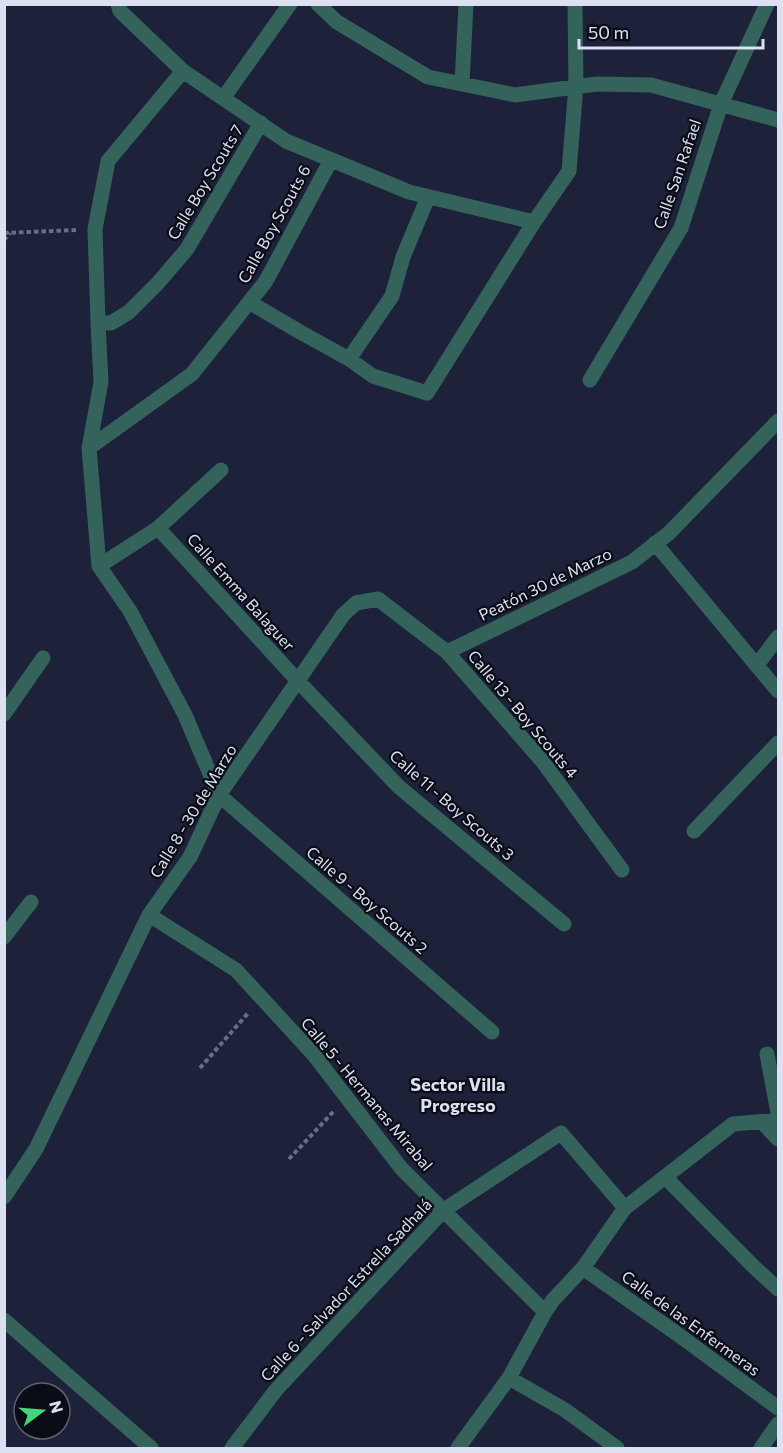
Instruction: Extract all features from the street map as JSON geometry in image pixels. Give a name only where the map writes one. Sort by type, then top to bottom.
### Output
[{"type":"street","points":[[118,4],[120,11],[183,70],[286,141],[409,192],[534,222]]},
{"type":"street","points":[[224,97],[290,4]]},
{"type":"street","points":[[318,4],[337,22],[428,77],[515,95],[597,84],[651,85],[778,120]]},
{"type":"street","points":[[337,22],[338,4]]},
{"type":"street","points":[[462,84],[466,4]]},
{"type":"street","points":[[249,302],[350,358],[373,376],[427,393],[534,222],[569,171],[576,87],[575,4]]},
{"type":"street","name":"Calle San Rafael","points":[[590,380],[681,228],[721,104],[770,8]]},
{"type":"street","points":[[183,70],[108,161],[95,229],[101,382],[89,448],[99,566],[130,612],[180,705],[219,795]]},
{"type":"street","name":"Calle Boy Scouts 7","points":[[98,323],[111,322],[129,312],[187,249],[261,123]]},
{"type":"street","name":"Calle Boy Scouts 6","points":[[89,448],[192,374],[266,281],[331,159]]},
{"type":"street","points":[[350,358],[392,296],[403,257],[428,197]]},
{"type":"street","name":"Peatón 30 de Marzo","points":[[447,652],[632,562],[669,533],[778,421]]},
{"type":"street","points":[[99,566],[158,528],[221,470]]},
{"type":"street","name":"Calle Emma Balaguer","points":[[158,528],[297,680]]},
{"type":"street","points":[[656,543],[778,691]]},
{"type":"street","name":"Calle 8 - 30 de Marzo","points":[[4,1197],[36,1149],[149,915],[190,857],[219,795],[343,615],[356,603],[378,599]]},
{"type":"street","name":"Calle 13 - Boy Scouts 4","points":[[378,599],[447,652],[543,762],[622,870]]},
{"type":"street","points":[[757,665],[778,637]]},
{"type":"street","points":[[4,714],[43,658]]},
{"type":"street","name":"Calle 11 - Boy Scouts 3","points":[[297,680],[399,787],[564,924]]},
{"type":"street","points":[[694,831],[778,743]]},
{"type":"street","name":"Calle 9 - Boy Scouts 2","points":[[219,795],[492,1032]]},
{"type":"street","points":[[4,937],[31,902]]},
{"type":"street","name":"Calle 5 - Hermanas Mirabal","points":[[149,915],[236,970],[314,1055],[401,1168],[545,1312]]},
{"type":"street","points":[[768,1054],[778,1113]]},
{"type":"street","points":[[458,1449],[509,1378],[553,1300],[583,1268],[625,1208],[734,1124],[778,1120]]},
{"type":"street","points":[[762,1122],[778,1139]]},
{"type":"street","name":"Calle 6 - Salvador Estrella Sadhalá","points":[[232,1449],[276,1390],[444,1210],[561,1133],[625,1208]]},
{"type":"street","points":[[666,1178],[778,1289]]},
{"type":"street","name":"Calle de las Enfermeras","points":[[583,1268],[778,1408]]},
{"type":"street","points":[[4,1320],[151,1449]]},
{"type":"street","points":[[509,1378],[565,1410],[617,1449]]},
{"type":"street","points":[[761,1449],[778,1424]]},
{"type":"path","points":[[4,233],[95,229]]},
{"type":"path","points":[[4,240],[11,232]]},
{"type":"path","points":[[200,1068],[261,998]]},
{"type":"path","points":[[290,1159],[346,1097]]},
{"type":"district","name":"Sector Villa Progreso","points":[[458,1095]]}]
